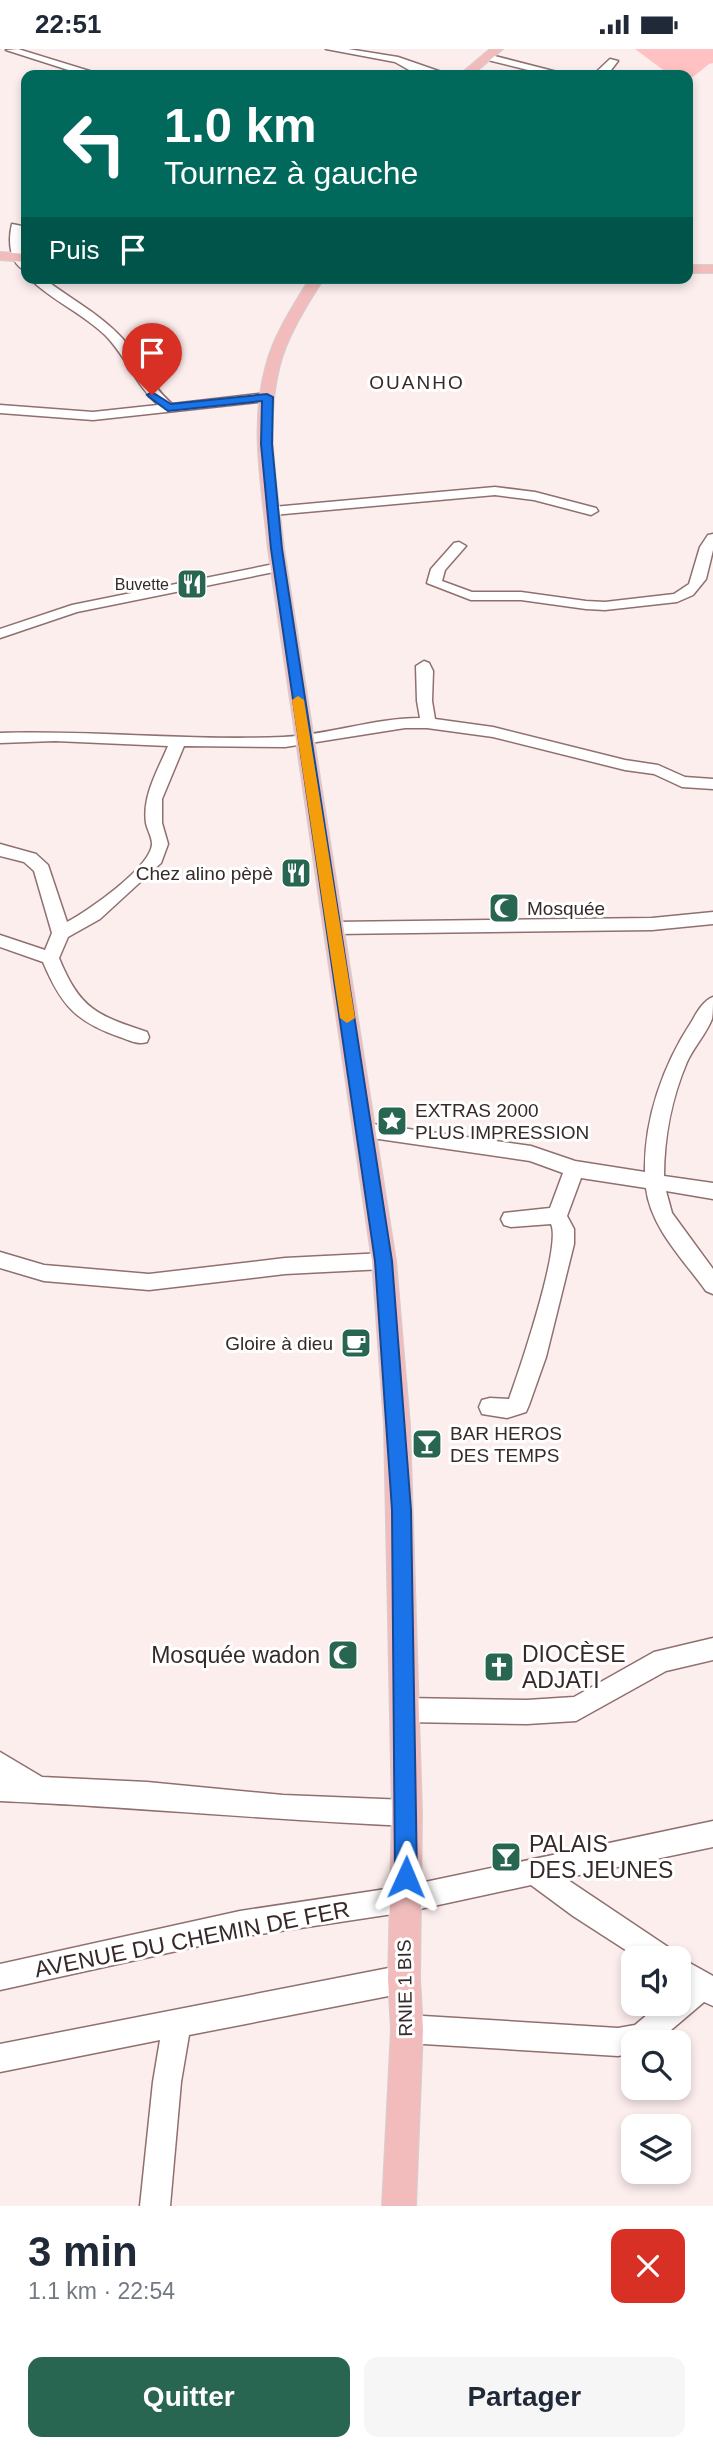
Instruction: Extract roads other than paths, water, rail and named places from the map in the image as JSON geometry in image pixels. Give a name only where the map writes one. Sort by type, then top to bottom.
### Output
[{"type":"main road","points":[[471,70],[493,51]]},
{"type":"main road","points":[[0,256],[21,262]]},
{"type":"main road","points":[[0,264],[21,263]]},
{"type":"main road","points":[[693,269],[713,269]]},
{"type":"main road","name":"RNIE 1 BIS","points":[[314,284],[283,339],[273,365],[267,397],[267,444],[279,567],[384,1261],[401,1510],[407,1813],[404,1979],[407,2029],[399,2206]]},
{"type":"street","points":[[331,49],[391,58],[417,70]]},
{"type":"street","points":[[0,54],[14,50],[77,70]]},
{"type":"street","points":[[493,51],[537,70]]},
{"type":"street","points":[[606,70],[613,61]]},
{"type":"street","points":[[410,66],[426,70]]},
{"type":"street","points":[[17,226],[21,247]]},
{"type":"street","points":[[44,284],[115,338],[146,386],[168,407]]},
{"type":"street","points":[[0,409],[93,416],[267,397]]},
{"type":"street","points":[[273,511],[495,491],[535,496],[591,512]]},
{"type":"street","points":[[459,546],[438,569],[434,583],[471,596],[521,596],[605,606],[677,598],[687,593],[700,581],[704,548],[713,538]]},
{"type":"street","points":[[0,634],[105,601],[279,567]]},
{"type":"street","points":[[424,666],[428,675],[424,705],[429,717],[427,723]]},
{"type":"street","points":[[0,738],[55,736],[119,741],[304,741],[405,723],[427,723],[493,731],[625,765],[658,770],[682,782],[713,784]]},
{"type":"street","points":[[140,1037],[84,1015],[64,990],[50,958],[61,933],[94,915],[153,863],[160,844],[154,823],[154,799],[178,742]]},
{"type":"street","points":[[0,851],[30,858],[42,869],[61,933]]},
{"type":"street","points":[[334,928],[652,924],[713,918]]},
{"type":"street","points":[[0,941],[50,958]]},
{"type":"street","points":[[713,1004],[695,1030],[676,1068],[660,1128],[652,1183],[662,1214],[713,1285]]},
{"type":"street","points":[[365,1130],[531,1154],[575,1169],[713,1191]]},
{"type":"street","points":[[491,1407],[507,1409],[518,1405],[535,1357],[564,1244],[564,1229],[557,1216],[575,1169]]},
{"type":"street","points":[[511,1219],[557,1216]]},
{"type":"street","points":[[0,1260],[44,1273],[149,1282],[285,1266],[384,1261]]},
{"type":"street","points":[[404,1710],[527,1712],[576,1709],[663,1660],[713,1649]]},
{"type":"street","points":[[0,1764],[36,1788]]},
{"type":"street","points":[[0,1788],[36,1788],[282,1808],[407,1813]]},
{"type":"street","name":"AVENUE DU CHEMIN DE FER","points":[[0,1977],[240,1924],[406,1899],[713,1834]]},
{"type":"street","points":[[535,1872],[582,1907],[643,1946]]},
{"type":"street","points":[[0,2058],[404,1979]]},
{"type":"street","points":[[407,2029],[618,2042],[642,2037],[698,1983]]},
{"type":"street","points":[[155,2206],[167,2082],[177,2022]]},
{"type":"place","name":"Buvette","points":[[192,584]]},
{"type":"place","name":"Chez alino pèpè","points":[[296,873]]},
{"type":"place","name":"Mosquée","points":[[504,908]]},
{"type":"place","name":"EXTRAS 2000 PLUS IMPRESSION","points":[[392,1121]]},
{"type":"place","name":"Gloire à dieu","points":[[356,1343]]},
{"type":"place","name":"BAR HEROS DES TEMPS","points":[[427,1444]]},
{"type":"place","name":"Mosquée wadon","points":[[343,1655]]},
{"type":"place","name":"DIOCÈSE ADJATI","points":[[499,1667]]},
{"type":"place","name":"PALAIS DES JEUNES","points":[[506,1857]]},
{"type":"district","name":"OUANHO","points":[[417,382]]}]
